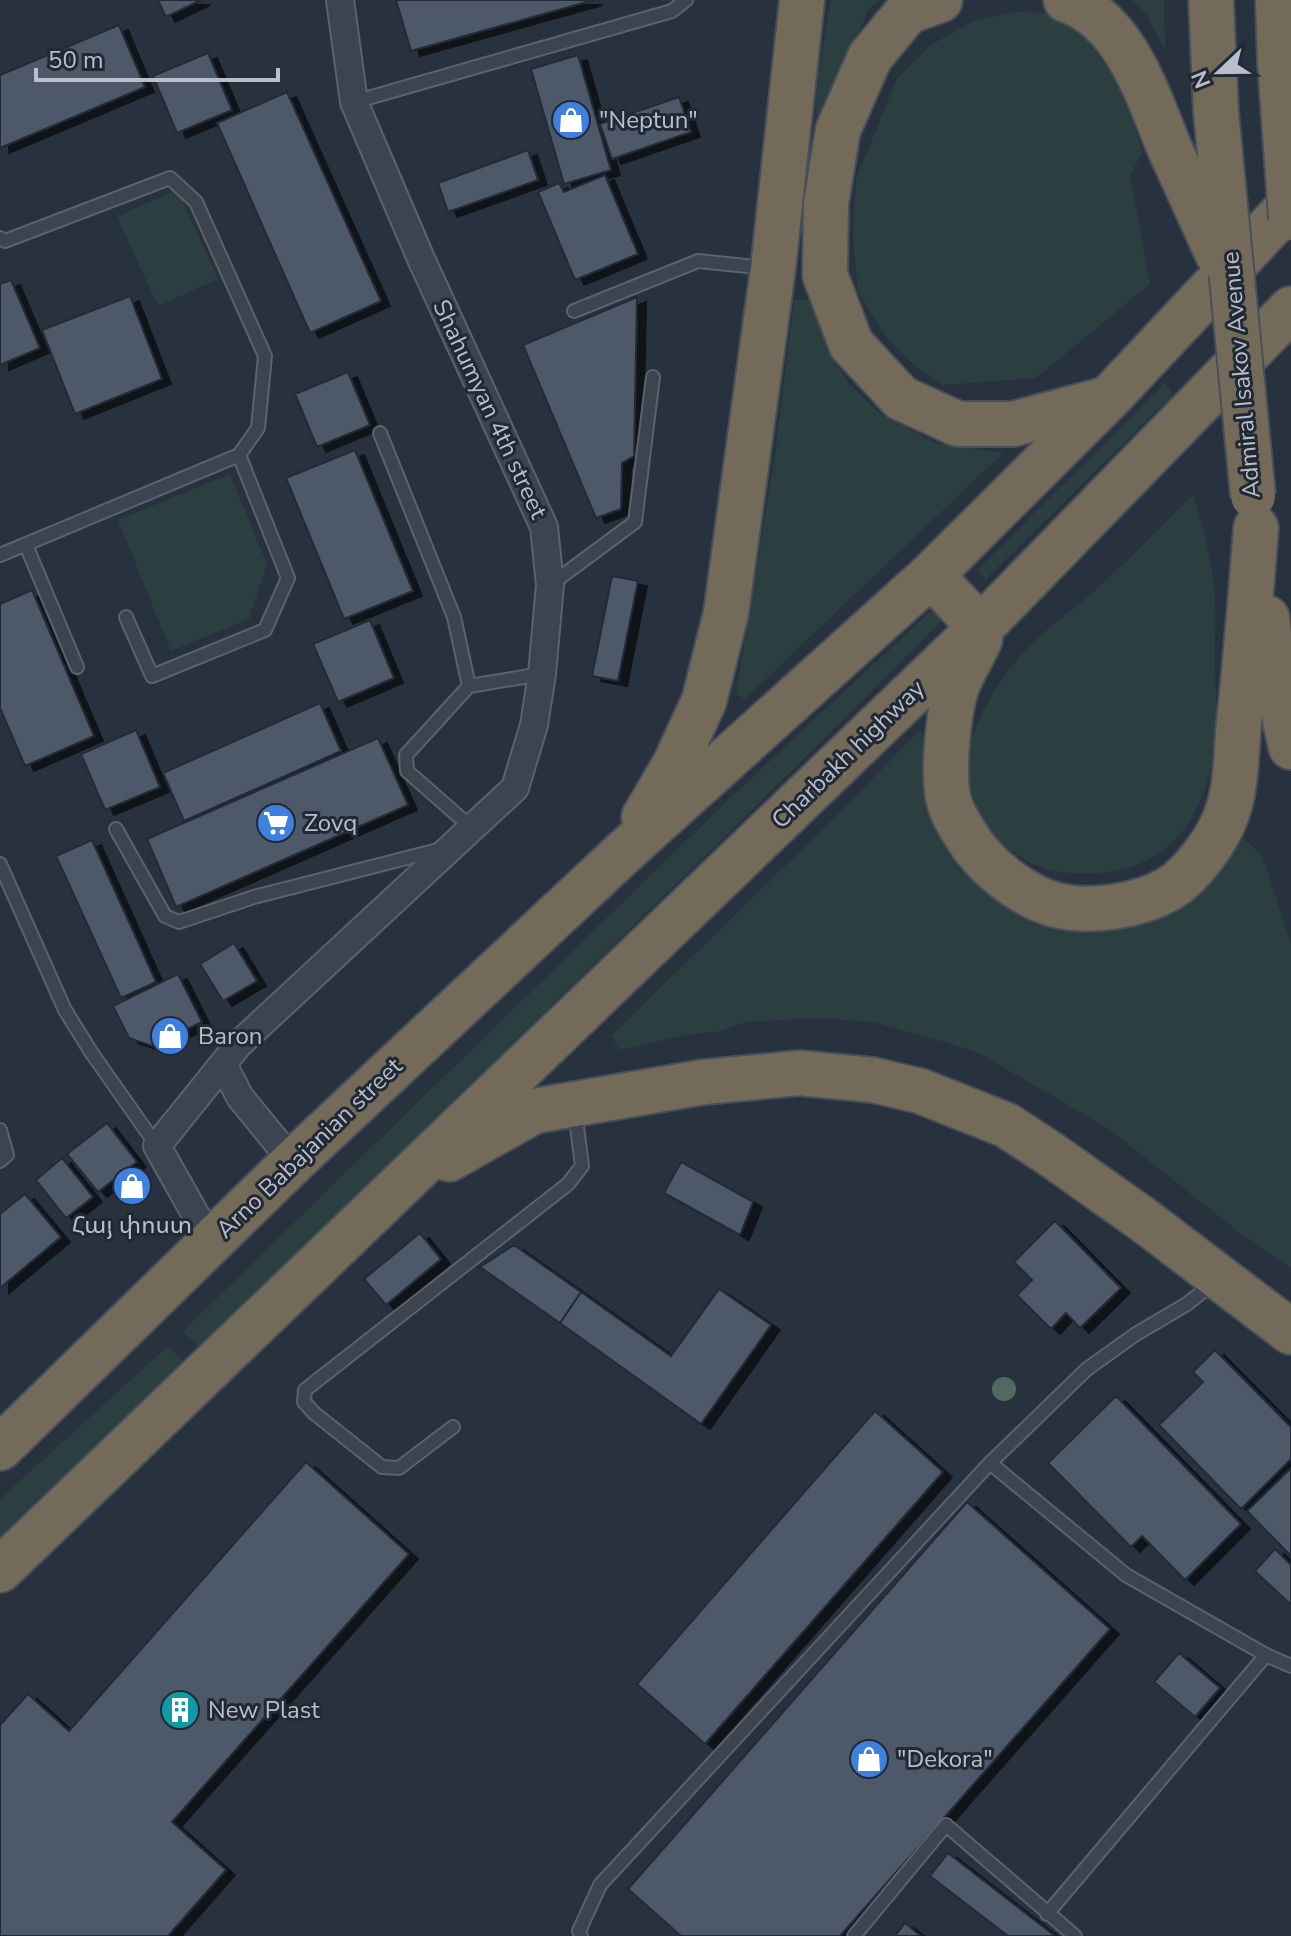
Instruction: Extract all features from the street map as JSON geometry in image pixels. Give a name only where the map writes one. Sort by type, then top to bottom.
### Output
[{"type":"highway","points":[[623,853],[675,764],[704,701],[726,613],[773,269],[802,0]]},
{"type":"highway","points":[[940,0],[907,12],[870,57],[838,130],[826,203],[825,275],[851,344],[901,398],[958,424],[1013,424],[1109,398]]},
{"type":"highway","points":[[1066,0],[1077,4],[1106,26],[1130,60],[1154,107],[1233,288]]},
{"type":"highway","name":"Admiral Isakov Avenue","points":[[1211,0],[1216,112],[1254,512],[1274,671],[1291,747]]},
{"type":"highway","points":[[1278,0],[1291,218]]},
{"type":"highway","points":[[623,853],[931,575],[1109,398],[1291,204]]},
{"type":"highway","name":"Charbakh highway","points":[[395,1189],[984,623],[1291,309]]},
{"type":"highway","points":[[931,575],[984,623],[956,689],[946,756],[948,799],[963,831],[980,855],[1001,876],[1055,905],[1110,907],[1142,900],[1171,888],[1210,846],[1227,813],[1234,779],[1254,512]]},
{"type":"highway","name":"Arno Babajanian street","points":[[1,1446],[293,1162],[623,853]]},
{"type":"highway","points":[[0,1570],[395,1189],[534,1111],[704,1082],[799,1073],[873,1080],[920,1091],[1006,1125],[1133,1212],[1291,1332]]},
{"type":"street","name":"Shahumyan 4th street","points":[[157,1146],[239,1044],[515,788],[534,725],[550,585],[544,527],[422,261],[354,102],[340,0]]},
{"type":"street","points":[[223,1064],[240,1097],[293,1162]]},
{"type":"street","points":[[157,1146],[211,1242]]},
{"type":"lane","points":[[354,102],[672,11],[686,0]]},
{"type":"lane","points":[[0,238],[5,241],[170,178],[196,202],[265,356],[258,428],[239,455],[0,555]]},
{"type":"lane","points":[[574,311],[698,261],[773,269]]},
{"type":"lane","points":[[550,585],[635,522],[653,377]]},
{"type":"lane","points":[[380,433],[454,617],[469,686]]},
{"type":"lane","points":[[126,617],[152,676],[265,630],[288,578],[239,455]]},
{"type":"lane","points":[[26,545],[77,667]]},
{"type":"lane","points":[[116,829],[165,916],[179,922],[254,897],[463,837],[407,771],[406,755],[469,686],[542,674]]},
{"type":"lane","points":[[0,864],[65,1010],[157,1146]]},
{"type":"lane","points":[[453,1427],[399,1468],[382,1467],[314,1413],[304,1402],[305,1390],[568,1184],[582,1166],[574,1104]]},
{"type":"lane","points":[[0,1161],[7,1155],[1,1136]]},
{"type":"lane","points":[[581,1936],[579,1931],[600,1885],[990,1463],[1087,1369],[1136,1334],[1187,1304],[1220,1277]]},
{"type":"lane","points":[[990,1463],[1126,1575],[1266,1655],[1291,1666]]},
{"type":"lane","points":[[1047,1914],[1266,1655]]},
{"type":"lane","points":[[854,1936],[946,1825],[1075,1936]]},
{"type":"green space","points":[[831,0],[881,0],[869,8],[826,114],[815,116],[818,75]]},
{"type":"green space","points":[[1132,0],[1164,0],[1165,50],[1146,14]]},
{"type":"green space","points":[[1015,12],[1052,13],[1084,36],[1116,80],[1143,151],[1130,175],[1150,284],[1036,378],[942,385],[907,359],[883,333],[858,292],[853,241],[856,180],[897,78],[931,45],[974,21]]},
{"type":"green space","points":[[177,189],[218,279],[158,306],[117,217]]},
{"type":"green space","points":[[810,299],[826,345],[848,383],[881,414],[935,443],[1003,453],[745,699],[736,694],[775,456],[794,300]]},
{"type":"green space","points":[[1165,383],[1173,395],[985,580],[977,570]]},
{"type":"green space","points":[[230,474],[267,564],[249,619],[171,651],[118,520]]},
{"type":"green space","points":[[1194,494],[1214,581],[1215,613],[1215,748],[1198,805],[1183,831],[1171,844],[1156,855],[1123,869],[1069,873],[1032,863],[999,839],[976,804],[968,765],[980,720],[1000,683],[1025,651],[1103,583]]},
{"type":"green space","points":[[936,606],[945,617],[737,825],[199,1348],[183,1331],[727,801]]},
{"type":"green space","points":[[920,730],[927,741],[924,787],[930,810],[1023,909],[1218,869],[1244,838],[1262,855],[1291,944],[1291,1268],[1244,1236],[1109,1129],[981,1054],[948,1043],[873,1022],[818,1018],[745,1022],[720,1031],[680,1036],[620,1050],[611,1036]]},
{"type":"green space","points":[[168,1346],[186,1365],[0,1547],[0,1499]]},
{"type":"building","points":[[158,0],[201,0],[166,17]]},
{"type":"building","points":[[396,0],[594,0],[411,51]]},
{"type":"building","points":[[119,25],[145,87],[0,148],[0,75]]},
{"type":"building","points":[[208,53],[232,110],[177,133],[153,76]]},
{"type":"building","name":"\"Neptun\"","points":[[578,55],[611,170],[564,184],[531,69]]},
{"type":"building","points":[[287,92],[381,301],[310,333],[217,123]]},
{"type":"building","points":[[679,97],[691,132],[612,159],[600,124]]},
{"type":"building","points":[[528,150],[538,180],[448,212],[438,183]]},
{"type":"building","points":[[605,175],[638,254],[575,280],[538,192],[559,183],[564,192]]},
{"type":"building","points":[[11,280],[40,348],[0,365],[0,284]]},
{"type":"building","points":[[130,296],[162,379],[75,414],[42,330]]},
{"type":"building","points":[[637,297],[634,456],[622,463],[621,509],[596,518],[523,345]]},
{"type":"building","points":[[348,372],[370,425],[317,447],[295,394]]},
{"type":"building","points":[[355,450],[413,591],[344,619],[286,478]]},
{"type":"building","points":[[612,576],[638,581],[618,681],[592,676]]},
{"type":"building","points":[[32,590],[94,736],[25,766],[0,708],[0,604]]},
{"type":"building","points":[[370,620],[394,678],[338,702],[313,644]]},
{"type":"building","points":[[320,703],[341,751],[184,821],[163,773]]},
{"type":"building","points":[[136,730],[160,787],[105,810],[81,754]]},
{"type":"building","points":[[378,738],[408,805],[176,907],[147,839]]},
{"type":"building","points":[[92,840],[156,982],[121,998],[56,856]]},
{"type":"building","points":[[234,943],[257,981],[223,1001],[200,964]]},
{"type":"building","points":[[178,974],[202,1022],[152,1046],[129,1038],[113,1006]]},
{"type":"building","points":[[107,1123],[137,1162],[98,1192],[67,1154]]},
{"type":"building","points":[[62,1158],[93,1197],[66,1218],[36,1180]]},
{"type":"building","points":[[681,1162],[753,1202],[740,1235],[664,1193]]},
{"type":"building","points":[[25,1194],[61,1237],[0,1288],[0,1214]]},
{"type":"building","points":[[1055,1221],[1121,1288],[1080,1328],[1066,1313],[1051,1329],[1017,1295],[1032,1280],[1014,1262]]},
{"type":"building","points":[[420,1233],[441,1259],[386,1305],[364,1279]]},
{"type":"building","points":[[514,1245],[581,1292],[560,1323],[480,1267]]},
{"type":"building","points":[[719,1289],[771,1325],[701,1424],[560,1323],[581,1292],[671,1356]]},
{"type":"building","points":[[1215,1350],[1291,1427],[1291,1459],[1241,1509],[1159,1425],[1203,1382],[1193,1372]]},
{"type":"building","points":[[1116,1396],[1241,1524],[1185,1580],[1142,1536],[1131,1547],[1048,1463]]},
{"type":"building","points":[[875,1411],[943,1472],[705,1744],[637,1684]]},
{"type":"building","name":"New Plast","points":[[306,1462],[409,1554],[172,1822],[226,1870],[168,1936],[0,1936],[0,1725],[28,1694],[69,1731]]},
{"type":"building","points":[[1291,1468],[1291,1556],[1247,1511]]},
{"type":"building","name":"\"Dekora\"","points":[[967,1502],[1110,1629],[840,1936],[681,1936],[628,1889]]},
{"type":"building","points":[[1275,1549],[1291,1565],[1291,1605],[1255,1571]]},
{"type":"building","points":[[1179,1653],[1220,1688],[1195,1717],[1154,1682]]},
{"type":"building","points":[[948,1853],[1055,1936],[1008,1936],[930,1876]]},
{"type":"building","points":[[905,1923],[921,1936],[895,1936]]},
{"type":"place","name":"\"Neptun\"","points":[[571,120]]},
{"type":"place","name":"Zovq","points":[[276,823]]},
{"type":"place","name":"Baron","points":[[170,1036]]},
{"type":"place","name":"Հայ փոստ","points":[[132,1186]]},
{"type":"place","name":"New Plast","points":[[180,1710]]},
{"type":"place","name":"\"Dekora\"","points":[[869,1759]]}]
